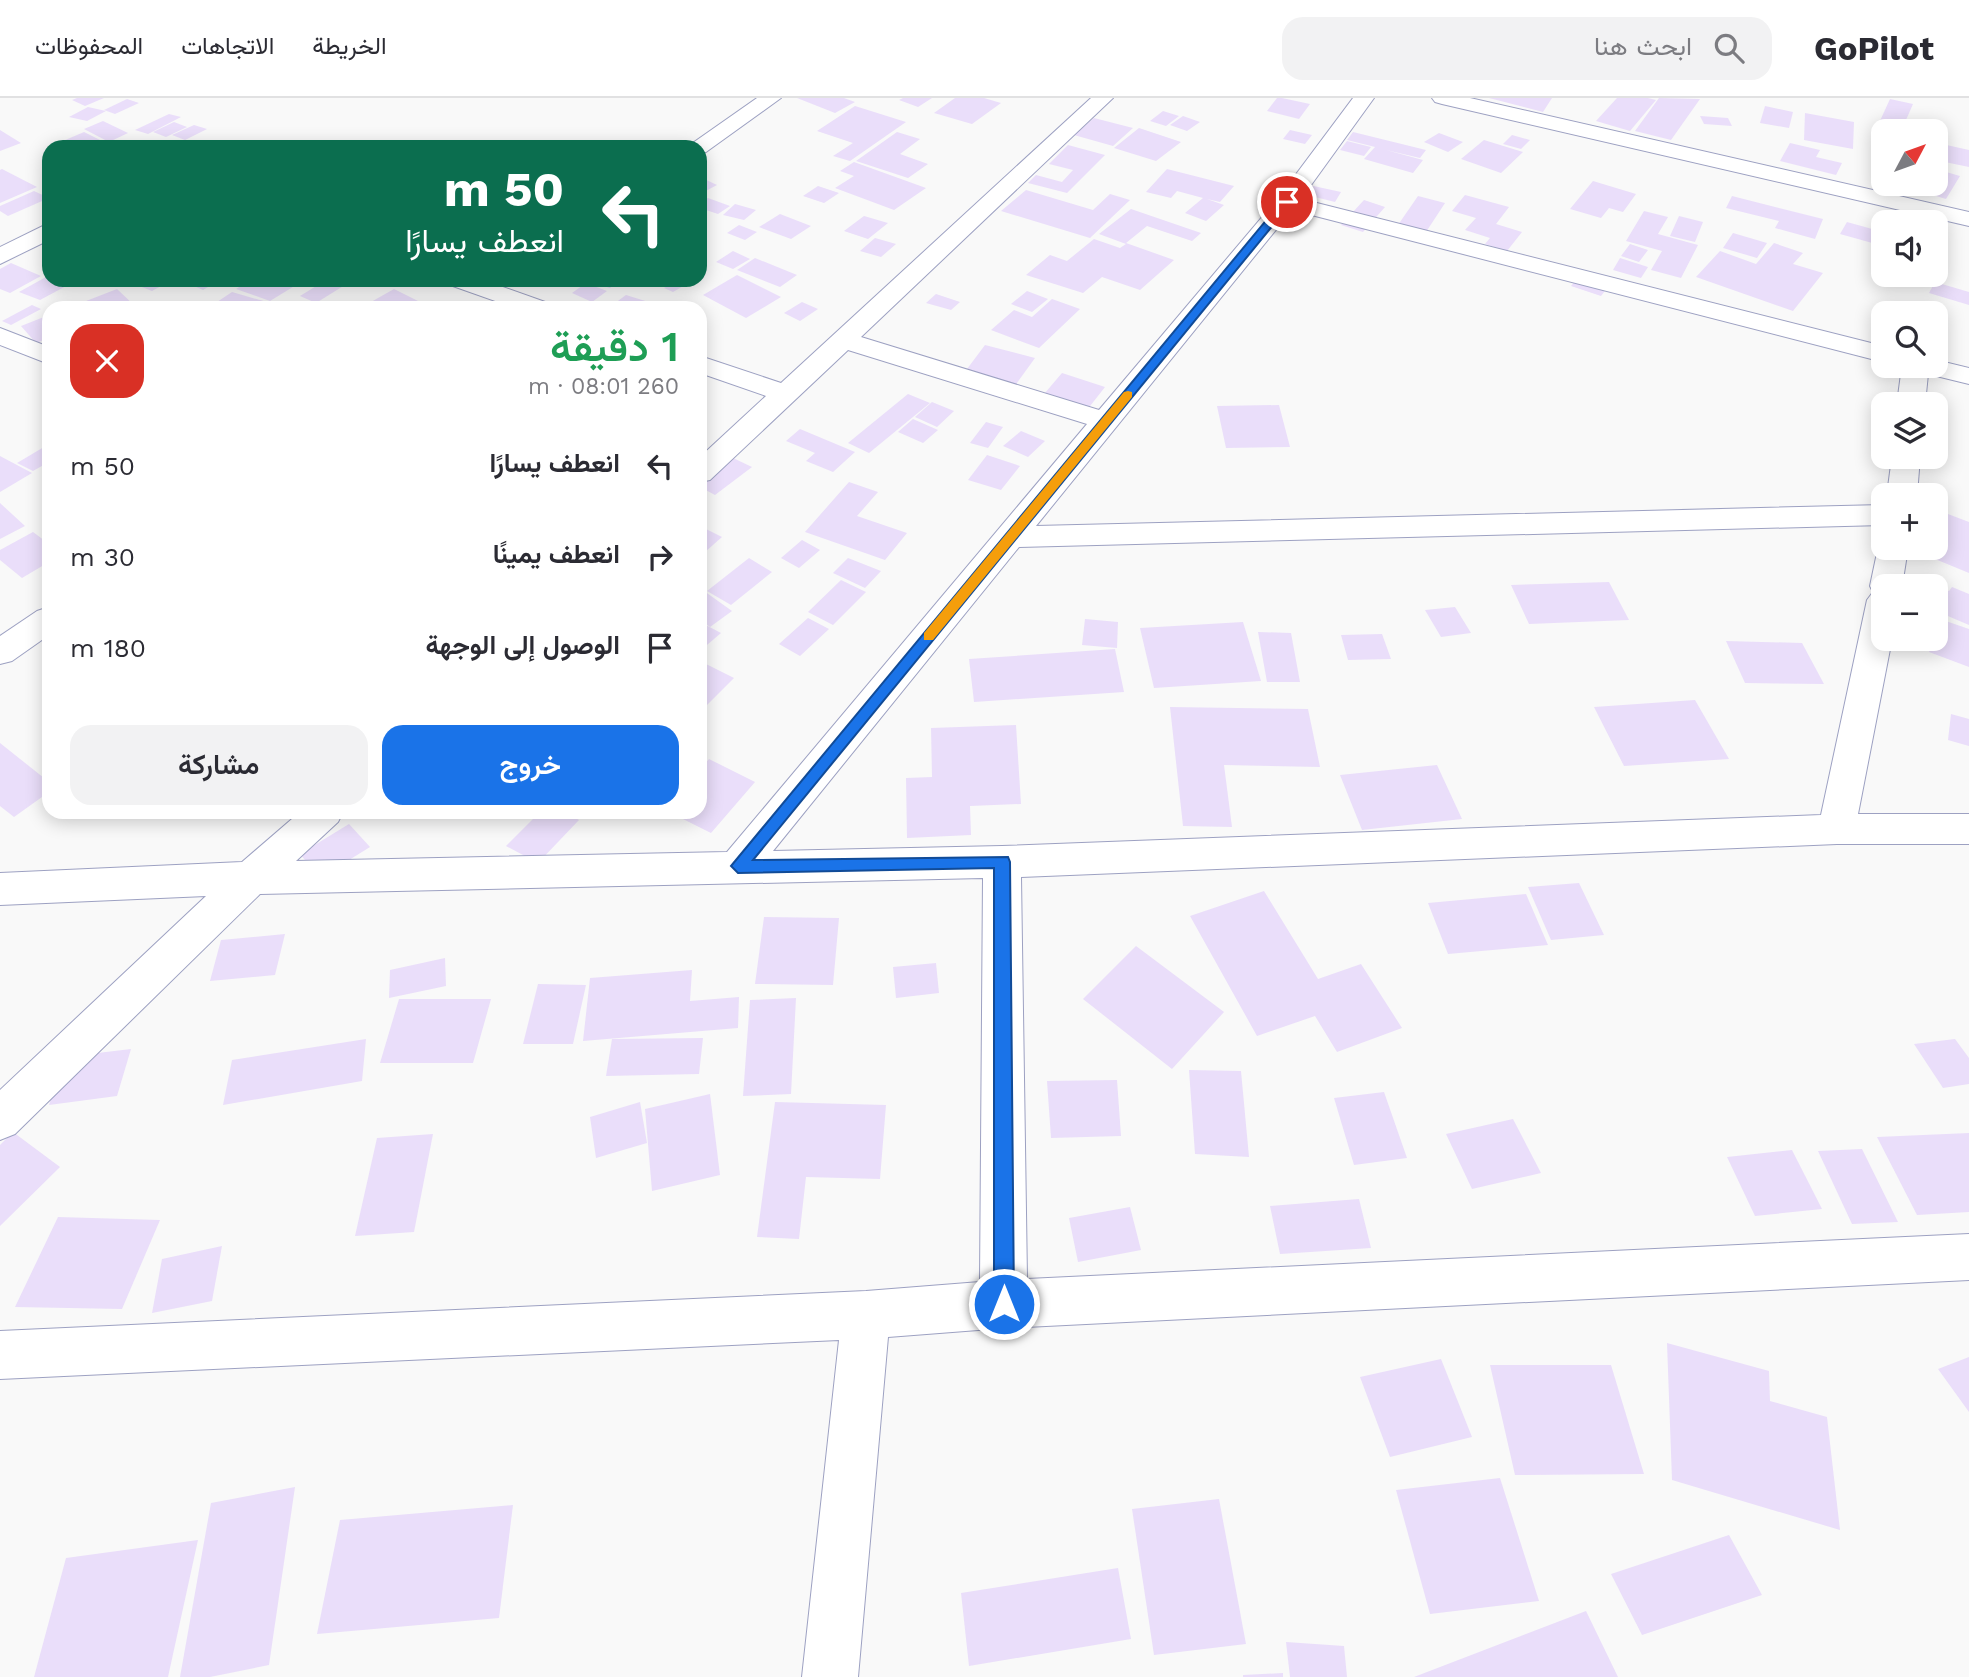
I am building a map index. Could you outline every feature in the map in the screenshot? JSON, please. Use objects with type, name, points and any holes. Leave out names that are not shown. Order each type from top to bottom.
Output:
[{"type":"street","points":[[707,141],[771,98]]},
{"type":"street","points":[[707,467],[1103,98]]},
{"type":"street","points":[[738,866],[1287,202],[1364,98]]},
{"type":"street","points":[[1442,98],[1565,116],[1969,219]]},
{"type":"street","points":[[1287,202],[1871,351]]},
{"type":"street","points":[[0,257],[42,234]]},
{"type":"street","points":[[499,287],[526,301]]},
{"type":"street","points":[[0,336],[42,353]]},
{"type":"street","points":[[842,340],[1106,421]]},
{"type":"street","points":[[707,366],[786,394]]},
{"type":"street","points":[[1948,371],[1969,376]]},
{"type":"street","points":[[1010,537],[1871,515]]},
{"type":"street","points":[[0,652],[42,624]]},
{"type":"street","points":[[1837,829],[1873,651]]},
{"type":"street","points":[[0,1119],[251,878],[317,819]]},
{"type":"street","points":[[0,889],[251,878],[1002,862],[1837,829],[1969,829]]},
{"type":"street","points":[[1002,862],[1004,1304]]},
{"type":"street","points":[[0,1355],[866,1315],[1004,1304],[1969,1257]]},
{"type":"street","points":[[830,1677],[866,1315]]},
{"type":"building","points":[[104,98],[85,106],[72,100]]},
{"type":"building","points":[[797,98],[844,98],[855,102],[835,113]]},
{"type":"building","points":[[932,98],[918,107],[899,100]]},
{"type":"building","points":[[955,98],[984,98],[1001,103],[972,124],[934,113]]},
{"type":"building","points":[[1277,98],[1310,104],[1299,119],[1267,111]]},
{"type":"building","points":[[1489,98],[1552,98],[1543,112]]},
{"type":"building","points":[[1617,98],[1656,100],[1630,131],[1596,121]]},
{"type":"building","points":[[1659,98],[1700,99],[1671,140],[1635,131]]},
{"type":"building","points":[[127,99],[139,103],[115,114],[104,110]]},
{"type":"building","points":[[1890,99],[1913,104],[1906,119],[1881,119]]},
{"type":"building","points":[[855,106],[906,122],[850,161],[833,156],[853,143],[817,131]]},
{"type":"building","points":[[1765,106],[1793,112],[1789,128],[1760,123]]},
{"type":"building","points":[[88,107],[106,111],[87,121],[69,117]]},
{"type":"building","points":[[1163,111],[1179,116],[1166,126],[1150,121]]},
{"type":"building","points":[[1805,113],[1854,122],[1853,149],[1804,140]]},
{"type":"building","points":[[169,114],[181,117],[148,134],[135,130]]},
{"type":"building","points":[[1183,116],[1200,122],[1187,131],[1170,125]]},
{"type":"building","points":[[1700,116],[1728,118],[1732,126],[1704,124]]},
{"type":"building","points":[[1094,118],[1133,128],[1113,146],[1074,135]]},
{"type":"building","points":[[103,121],[128,133],[113,140],[105,140],[84,129]]},
{"type":"building","points":[[174,122],[187,127],[166,137],[153,132]]},
{"type":"building","points":[[194,125],[207,129],[185,140],[172,135]]},
{"type":"building","points":[[1139,128],[1181,142],[1156,161],[1114,148]]},
{"type":"building","points":[[0,130],[21,143],[0,151]]},
{"type":"building","points":[[1290,130],[1312,135],[1305,144],[1283,139]]},
{"type":"building","points":[[84,132],[100,140],[65,140]]},
{"type":"building","points":[[897,132],[920,139],[900,154],[928,164],[908,178],[856,161]]},
{"type":"building","points":[[1353,132],[1426,150],[1420,158],[1386,150],[1423,160],[1413,173],[1364,159],[1375,147],[1347,140]]},
{"type":"building","points":[[1439,133],[1463,142],[1448,152],[1424,142]]},
{"type":"building","points":[[1512,135],[1530,140],[1521,149],[1503,144]]},
{"type":"building","points":[[1484,140],[1523,152],[1501,173],[1461,159]]},
{"type":"building","points":[[1347,141],[1371,147],[1364,156],[1340,150]]},
{"type":"building","points":[[1790,143],[1820,150],[1816,157],[1842,163],[1836,175],[1780,161]]},
{"type":"building","points":[[1068,145],[1105,155],[1067,193],[1028,183],[1036,175],[1062,182],[1073,170],[1049,164]]},
{"type":"building","points":[[1948,145],[1969,150],[1969,167],[1948,163]]},
{"type":"building","points":[[854,162],[926,188],[894,210],[835,188],[854,176],[840,171]]},
{"type":"building","points":[[2,169],[37,187],[0,203]]},
{"type":"building","points":[[1167,169],[1234,186],[1220,202],[1207,199],[1224,205],[1206,221],[1185,213],[1203,198],[1177,191],[1171,198],[1146,192]]},
{"type":"building","points":[[1948,172],[1960,176],[1948,196]]},
{"type":"building","points":[[707,180],[717,185],[707,190]]},
{"type":"building","points":[[1593,181],[1636,194],[1623,212],[1609,208],[1601,218],[1570,209]]},
{"type":"building","points":[[1309,185],[1341,192],[1335,202],[1303,194]]},
{"type":"building","points":[[818,186],[839,193],[824,203],[803,196]]},
{"type":"building","points":[[1026,190],[1093,210],[1110,194],[1130,200],[1090,238],[1001,211]]},
{"type":"building","points":[[34,191],[42,195],[42,201],[8,216],[0,211],[0,206]]},
{"type":"building","points":[[1465,195],[1509,207],[1496,224],[1522,232],[1507,251],[1485,244],[1490,238],[1465,230],[1476,218],[1452,211]]},
{"type":"building","points":[[1418,196],[1445,203],[1426,232],[1398,225]]},
{"type":"building","points":[[1732,196],[1823,219],[1815,239],[1775,228],[1779,221],[1726,208]]},
{"type":"building","points":[[707,199],[730,206],[718,214],[707,210]]},
{"type":"building","points":[[1364,200],[1385,207],[1363,232],[1341,225]]},
{"type":"building","points":[[735,204],[756,210],[744,220],[723,215]]},
{"type":"building","points":[[1131,209],[1201,233],[1192,241],[1147,226],[1126,243],[1174,260],[1140,290],[1102,277],[1083,293],[1026,275],[1050,255],[1067,261],[1094,239],[1120,248],[1126,244],[1099,234]]},
{"type":"building","points":[[1644,211],[1668,217],[1658,234],[1698,245],[1681,278],[1651,270],[1662,251],[1626,241]]},
{"type":"building","points":[[780,214],[811,226],[791,239],[759,227]]},
{"type":"building","points":[[864,216],[888,223],[868,239],[844,231]]},
{"type":"building","points":[[1679,216],[1703,222],[1695,242],[1670,236]]},
{"type":"building","points":[[1847,222],[1871,229],[1871,243],[1840,234]]},
{"type":"building","points":[[739,225],[757,232],[745,240],[727,233]]},
{"type":"building","points":[[1733,233],[1767,243],[1757,258],[1723,248]]},
{"type":"building","points":[[875,238],[896,244],[881,257],[860,251]]},
{"type":"building","points":[[1774,243],[1803,253],[1793,264],[1823,273],[1793,311],[1696,277],[1720,251],[1756,264]]},
{"type":"building","points":[[1630,244],[1648,250],[1639,262],[1621,256]]},
{"type":"building","points":[[733,251],[750,259],[733,269],[716,262]]},
{"type":"building","points":[[755,258],[797,275],[780,287],[737,270]]},
{"type":"building","points":[[1620,258],[1648,267],[1641,278],[1613,270]]},
{"type":"building","points":[[11,263],[41,276],[10,293],[0,289],[0,269]]},
{"type":"building","points":[[1582,273],[1611,283],[1601,296],[1571,286]]},
{"type":"building","points":[[737,275],[781,297],[746,318],[703,295]]},
{"type":"building","points":[[42,279],[42,287],[64,287],[40,300],[19,292]]},
{"type":"building","points":[[1948,286],[1969,292],[1969,305],[1929,293],[1932,287]]},
{"type":"building","points":[[142,287],[159,287],[152,291]]},
{"type":"building","points":[[239,287],[293,287],[270,301],[236,289]]},
{"type":"building","points":[[315,287],[342,287],[319,301],[300,296]]},
{"type":"building","points":[[580,287],[596,287],[607,291],[593,301],[572,293]]},
{"type":"building","points":[[666,287],[682,287],[673,292]]},
{"type":"building","points":[[117,289],[130,301],[86,301]]},
{"type":"building","points":[[394,289],[418,301],[373,301]]},
{"type":"building","points":[[1027,291],[1048,299],[1032,312],[1011,304]]},
{"type":"building","points":[[232,292],[263,301],[218,301]]},
{"type":"building","points":[[936,294],[960,302],[951,310],[926,303]]},
{"type":"building","points":[[626,295],[645,301],[618,301]]},
{"type":"building","points":[[1052,299],[1080,309],[1039,348],[991,330],[1014,310],[1032,317]]},
{"type":"building","points":[[802,302],[818,309],[800,321],[784,313]]},
{"type":"building","points":[[32,305],[41,309],[11,325],[2,321]]},
{"type":"building","points":[[42,318],[42,341],[36,343],[21,326]]},
{"type":"building","points":[[985,345],[1035,358],[1014,387],[964,373]]},
{"type":"building","points":[[1062,373],[1105,387],[1083,415],[1039,400]]},
{"type":"building","points":[[908,394],[930,403],[869,453],[848,443]]},
{"type":"building","points":[[932,402],[954,411],[937,427],[915,417]]},
{"type":"building","points":[[1279,405],[1290,447],[1226,448],[1217,406]]},
{"type":"building","points":[[913,419],[938,430],[923,443],[898,432]]},
{"type":"building","points":[[986,422],[1003,427],[988,448],[970,443]]},
{"type":"building","points":[[800,429],[855,452],[833,472],[806,461],[815,453],[786,441]]},
{"type":"building","points":[[1021,431],[1045,441],[1028,457],[1003,446]]},
{"type":"building","points":[[42,448],[42,466],[33,471],[17,463]]},
{"type":"building","points":[[987,455],[1020,466],[1001,490],[968,480]]},
{"type":"building","points":[[0,456],[32,473],[0,492]]},
{"type":"building","points":[[731,457],[752,467],[715,495],[707,491],[707,475]]},
{"type":"building","points":[[849,482],[878,492],[857,516],[907,533],[885,560],[805,532]]},
{"type":"building","points":[[0,503],[25,526],[0,539]]},
{"type":"building","points":[[1948,514],[1969,522],[1969,573],[1937,560],[1948,560]]},
{"type":"building","points":[[707,530],[722,537],[707,550]]},
{"type":"building","points":[[33,532],[42,539],[42,566],[22,578],[0,560],[0,550]]},
{"type":"building","points":[[802,540],[820,550],[799,568],[781,558]]},
{"type":"building","points":[[749,558],[772,572],[731,605],[707,591]]},
{"type":"building","points":[[848,558],[881,571],[865,588],[833,573]]},
{"type":"building","points":[[841,580],[866,592],[833,625],[808,612]]},
{"type":"building","points":[[1609,582],[1629,620],[1529,624],[1511,585]]},
{"type":"building","points":[[1952,587],[1969,594],[1969,625],[1948,616],[1948,591]]},
{"type":"building","points":[[707,593],[732,611],[710,627],[707,625]]},
{"type":"building","points":[[1455,607],[1471,633],[1441,637],[1425,610]]},
{"type":"building","points":[[808,618],[829,629],[800,656],[779,644]]},
{"type":"building","points":[[1085,619],[1118,622],[1117,648],[1082,645]]},
{"type":"building","points":[[1243,622],[1261,681],[1154,688],[1140,628]]},
{"type":"building","points":[[1948,622],[1969,629],[1969,667],[1929,652],[1948,651]]},
{"type":"building","points":[[707,626],[721,633],[707,645]]},
{"type":"building","points":[[1258,632],[1291,633],[1300,682],[1267,682]]},
{"type":"building","points":[[1382,634],[1391,659],[1348,660],[1341,635]]},
{"type":"building","points":[[1726,641],[1802,643],[1824,684],[1745,683]]},
{"type":"building","points":[[1115,649],[1124,692],[974,702],[969,659]]},
{"type":"building","points":[[707,664],[734,678],[707,705]]},
{"type":"building","points":[[1695,700],[1729,759],[1624,766],[1594,707]]},
{"type":"building","points":[[1170,707],[1308,709],[1320,767],[1224,765],[1232,827],[1183,826]]},
{"type":"building","points":[[1951,714],[1969,719],[1969,746],[1948,740]]},
{"type":"building","points":[[1016,725],[1021,804],[970,806],[971,835],[907,838],[906,778],[932,777],[931,728]]},
{"type":"building","points":[[0,743],[42,776],[42,797],[14,817],[0,806]]},
{"type":"building","points":[[709,759],[755,782],[711,833],[683,819],[707,819]]},
{"type":"building","points":[[1437,765],[1462,819],[1362,830],[1340,775]]},
{"type":"building","points":[[533,819],[579,820],[538,863],[506,846]]},
{"type":"building","points":[[349,824],[370,847],[320,878],[300,854]]},
{"type":"building","points":[[1579,883],[1604,935],[1551,940],[1528,887]]},
{"type":"building","points":[[1264,891],[1318,979],[1361,964],[1402,1028],[1337,1052],[1315,1016],[1257,1036],[1190,916]]},
{"type":"building","points":[[1526,894],[1548,945],[1448,954],[1428,903]]},
{"type":"building","points":[[764,917],[839,918],[833,985],[755,984]]},
{"type":"building","points":[[285,934],[275,975],[210,981],[221,940]]},
{"type":"building","points":[[1136,946],[1224,1012],[1172,1069],[1083,999]]},
{"type":"building","points":[[445,958],[446,986],[389,998],[390,970]]},
{"type":"building","points":[[936,963],[939,993],[896,998],[893,967]]},
{"type":"building","points":[[692,970],[690,1001],[739,997],[738,1028],[583,1041],[590,978]]},
{"type":"building","points":[[538,984],[586,985],[573,1044],[523,1044]]},
{"type":"building","points":[[796,998],[791,1094],[743,1096],[750,1000]]},
{"type":"building","points":[[399,999],[491,999],[473,1063],[380,1063]]},
{"type":"building","points":[[703,1038],[699,1074],[606,1076],[612,1039]]},
{"type":"building","points":[[366,1039],[362,1081],[223,1105],[232,1060]]},
{"type":"building","points":[[1955,1039],[1969,1058],[1969,1084],[1943,1088],[1914,1044]]},
{"type":"building","points":[[131,1049],[117,1096],[49,1105],[64,1057]]},
{"type":"building","points":[[1189,1070],[1241,1071],[1249,1157],[1195,1154]]},
{"type":"building","points":[[1117,1080],[1121,1136],[1051,1138],[1047,1081]]},
{"type":"building","points":[[1384,1092],[1407,1158],[1354,1165],[1334,1098]]},
{"type":"building","points":[[710,1094],[720,1175],[652,1191],[645,1109]]},
{"type":"building","points":[[640,1102],[647,1143],[596,1158],[590,1117]]},
{"type":"building","points":[[775,1102],[886,1105],[880,1179],[806,1177],[799,1239],[757,1237]]},
{"type":"building","points":[[1513,1119],[1541,1173],[1472,1189],[1446,1134]]},
{"type":"building","points":[[13,1132],[60,1167],[0,1226],[0,1145]]},
{"type":"building","points":[[1969,1133],[1969,1212],[1917,1215],[1877,1137]]},
{"type":"building","points":[[433,1134],[414,1232],[355,1236],[377,1138]]},
{"type":"building","points":[[1862,1149],[1898,1222],[1852,1224],[1818,1151]]},
{"type":"building","points":[[1792,1150],[1822,1209],[1755,1216],[1727,1157]]},
{"type":"building","points":[[1359,1199],[1371,1248],[1280,1254],[1270,1206]]},
{"type":"building","points":[[1130,1207],[1141,1250],[1078,1262],[1069,1218]]},
{"type":"building","points":[[58,1217],[160,1220],[122,1309],[15,1307]]},
{"type":"building","points":[[222,1246],[212,1301],[152,1313],[162,1259]]},
{"type":"building","points":[[1667,1343],[1769,1371],[1770,1401],[1827,1417],[1840,1530],[1672,1480]]},
{"type":"building","points":[[1969,1357],[1969,1412],[1938,1369]]},
{"type":"building","points":[[1441,1359],[1472,1437],[1390,1457],[1360,1377]]},
{"type":"building","points":[[1490,1365],[1611,1365],[1644,1474],[1515,1475]]},
{"type":"building","points":[[1500,1478],[1539,1601],[1430,1614],[1396,1490]]},
{"type":"building","points":[[295,1487],[269,1665],[210,1677],[180,1677],[211,1503]]},
{"type":"building","points":[[1219,1499],[1246,1644],[1154,1655],[1132,1509]]},
{"type":"building","points":[[513,1505],[499,1618],[317,1634],[340,1520]]},
{"type":"building","points":[[1729,1535],[1762,1595],[1642,1635],[1611,1574]]},
{"type":"building","points":[[198,1540],[168,1677],[34,1677],[66,1558]]},
{"type":"building","points":[[1118,1568],[1131,1639],[969,1666],[961,1593]]},
{"type":"building","points":[[1586,1611],[1618,1677],[1414,1677]]},
{"type":"building","points":[[1286,1642],[1344,1646],[1347,1677],[1290,1677]]},
{"type":"building","points":[[1283,1673],[1283,1677],[1243,1677],[1243,1675]]},
{"type":"slow traffic","points":[[928,636],[1128,394]]},
{"type":"route","points":[[1004,1304],[1002,862],[738,866],[1287,202]]}]
